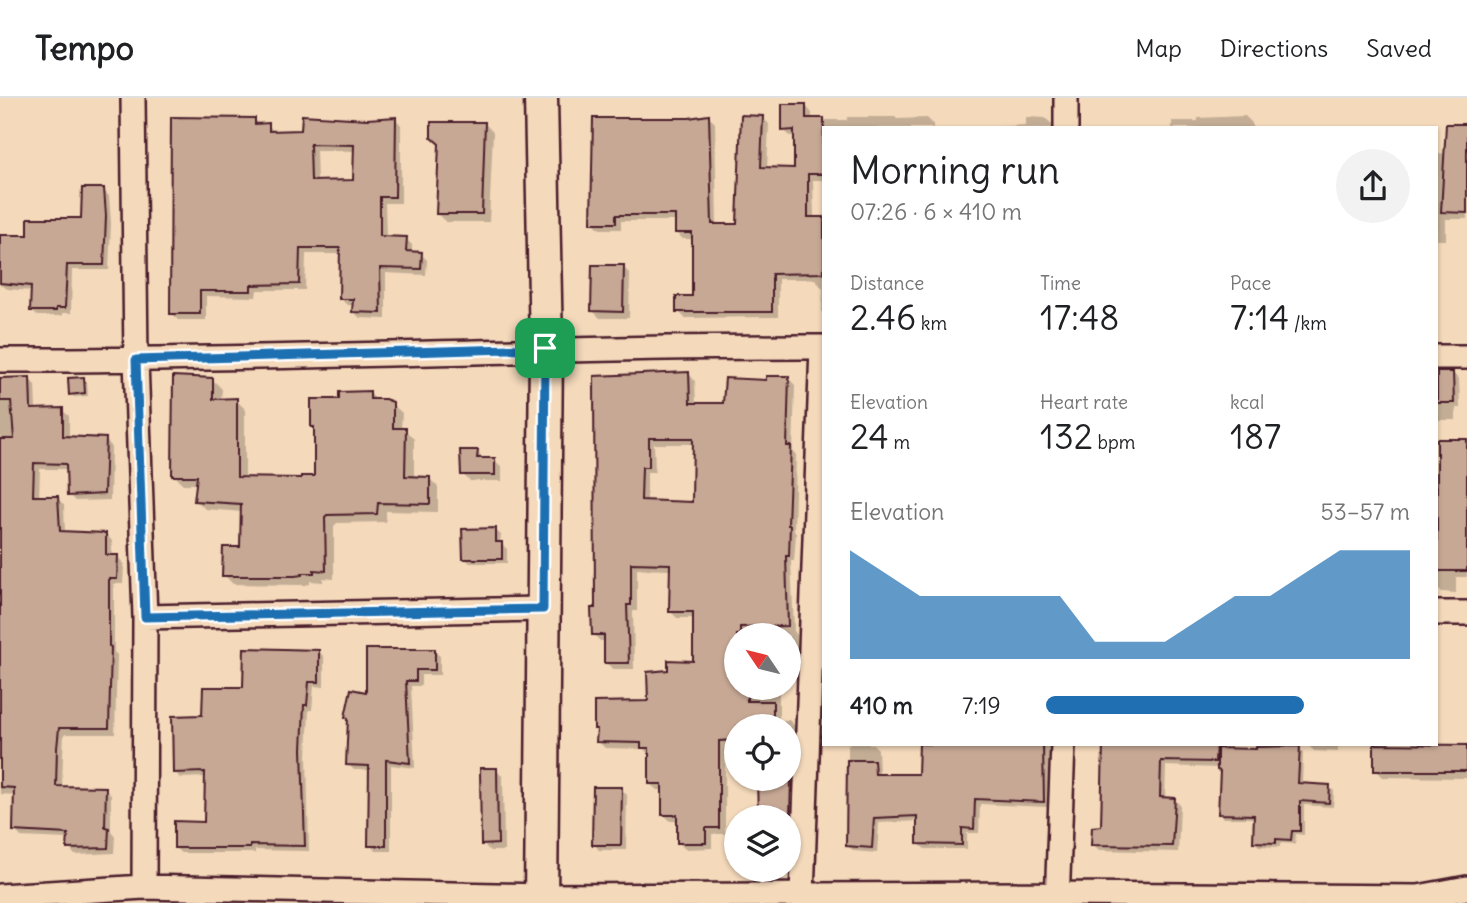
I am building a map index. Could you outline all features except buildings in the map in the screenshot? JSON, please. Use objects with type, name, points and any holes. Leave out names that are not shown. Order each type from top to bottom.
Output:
[{"type":"street","points":[[133,98],[136,360],[145,617],[144,887]]},
{"type":"street","points":[[541,98],[545,348],[541,899]]},
{"type":"street","points":[[1066,98],[1066,126]]},
{"type":"street","points":[[0,360],[136,360],[545,348],[822,347]]},
{"type":"street","points":[[1438,357],[1467,358]]},
{"type":"street","points":[[802,895],[822,373]]},
{"type":"street","points":[[145,617],[543,609]]},
{"type":"street","points":[[1438,613],[1467,613]]},
{"type":"street","points":[[1057,898],[1063,746]]},
{"type":"street","points":[[0,897],[144,887],[541,899],[802,895],[1057,898],[1418,897],[1467,888]]},
{"type":"route","points":[[545,348],[543,609],[145,617],[136,360],[545,348]]}]
